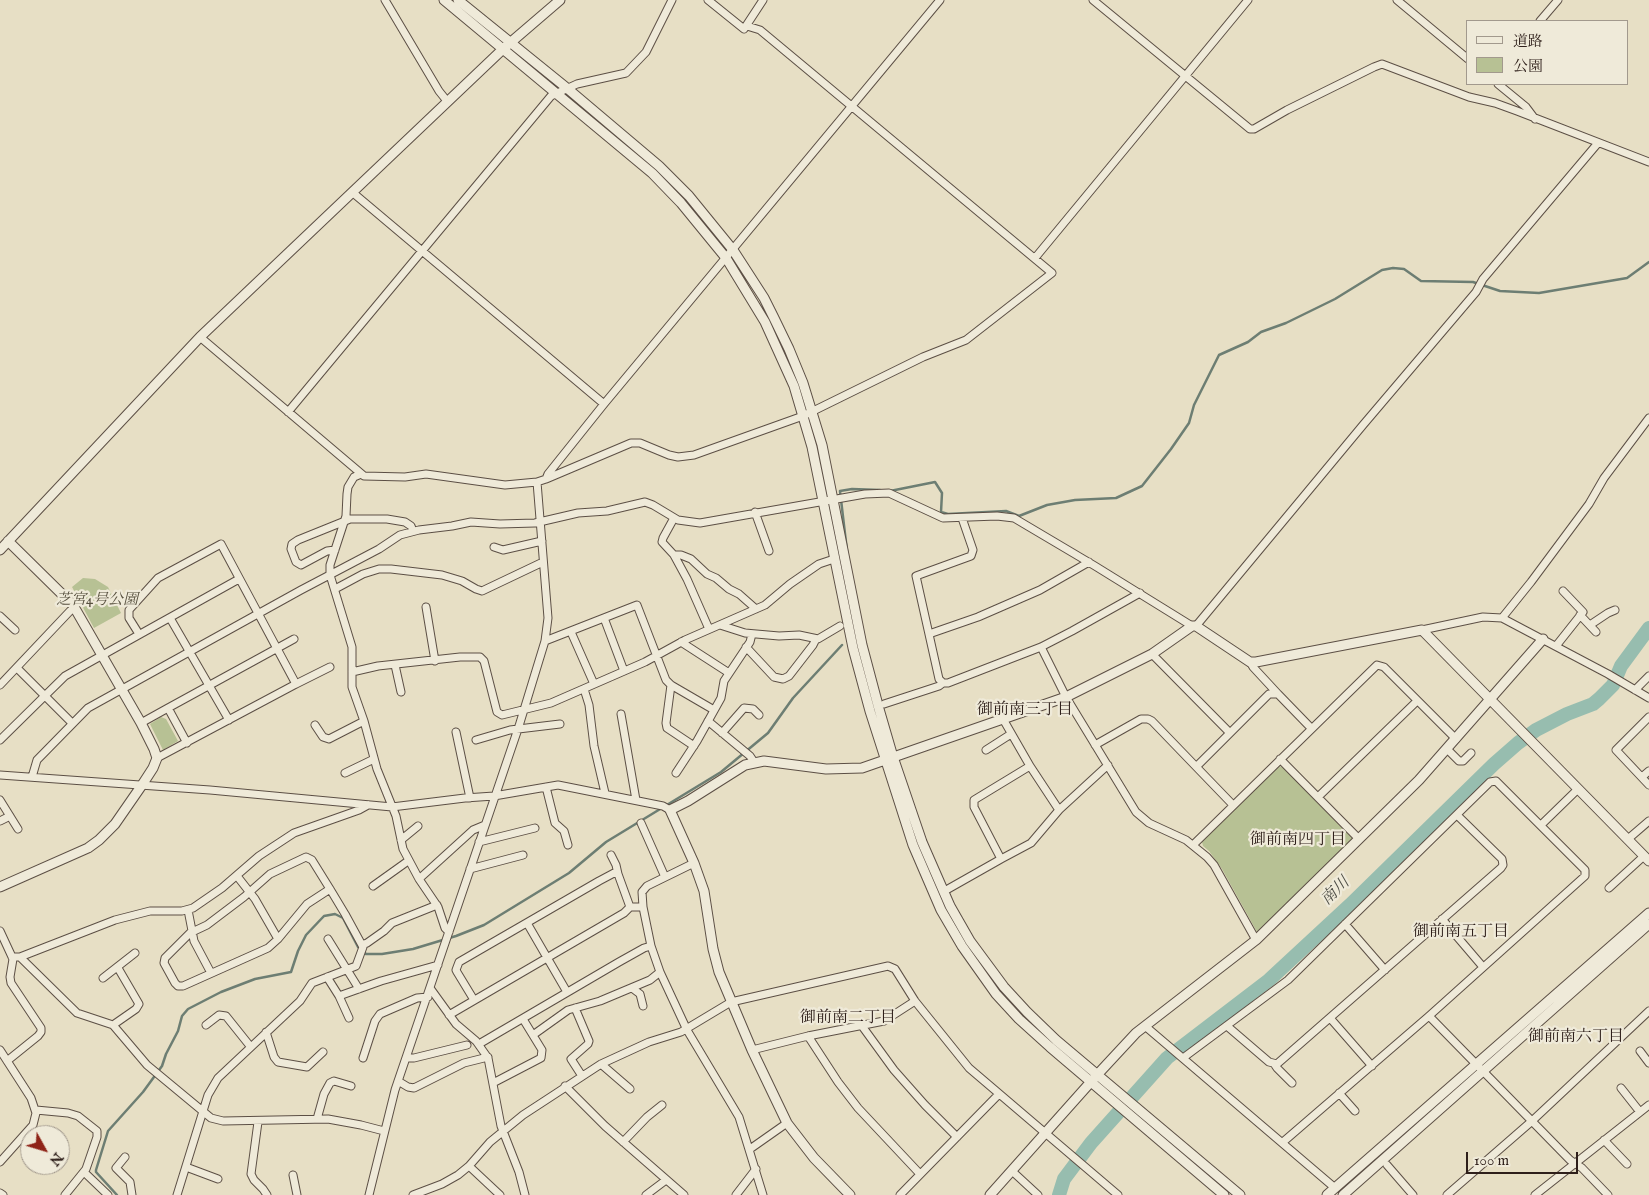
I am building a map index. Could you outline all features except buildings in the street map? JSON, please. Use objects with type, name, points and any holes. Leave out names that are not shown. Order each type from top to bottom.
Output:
[{"type":"street","points":[[385,0],[447,102]]},
{"type":"street","points":[[444,0],[652,173],[682,203],[726,258],[755,303],[794,386],[812,447],[853,648],[884,760],[913,845],[941,910],[962,946],[996,994],[1020,1019],[1224,1195]]},
{"type":"street","points":[[458,0],[659,166],[689,196],[733,250],[764,298],[803,383],[822,445],[862,645],[893,757],[922,842],[950,906],[970,941],[1004,987],[1027,1012],[1121,1095],[1240,1195]]},
{"type":"street","points":[[0,550],[200,337],[510,42],[560,0]]},
{"type":"street","points":[[288,412],[551,96],[578,84],[626,73],[634,67],[646,52],[672,0]]},
{"type":"street","points":[[200,337],[361,474],[369,477],[405,477],[426,474],[505,485],[538,482],[631,443],[640,443],[678,457],[694,455],[803,416],[923,357],[966,340],[1052,273],[760,30],[747,26],[744,28],[708,0]]},
{"type":"street","points":[[747,26],[763,0]]},
{"type":"street","points":[[546,479],[604,404],[940,0]]},
{"type":"street","points":[[1093,0],[1246,127],[1252,129],[1382,64],[1649,162]]},
{"type":"street","points":[[1035,258],[1248,0]]},
{"type":"street","points":[[1396,0],[1466,57]]},
{"type":"street","points":[[1541,20],[1558,0]]},
{"type":"street","points":[[1499,85],[1526,107],[1535,119]]},
{"type":"street","points":[[670,810],[688,801],[735,770],[754,762],[764,761],[843,770],[862,768],[1066,697],[1152,654],[1194,626],[1476,292],[1483,279],[1598,143]]},
{"type":"street","points":[[352,192],[604,404]]},
{"type":"street","points":[[1502,618],[1589,504],[1604,478],[1649,418]]},
{"type":"street","points":[[361,474],[354,477],[348,487],[345,521],[330,565],[330,575],[352,647],[352,687],[364,721],[374,759],[396,816],[403,850],[418,880],[437,905],[445,928],[449,932]]},
{"type":"street","points":[[369,1195],[398,1080],[428,997],[518,729],[545,641],[548,618],[538,482]]},
{"type":"street","points":[[32,777],[37,760],[88,708],[379,549],[400,535],[413,531],[471,522],[500,524],[540,522],[578,513],[607,511],[645,502],[653,504],[682,521],[700,522],[884,492],[896,495],[943,518],[1009,516],[1089,562],[1250,662],[1253,668],[1311,728]]},
{"type":"street","points":[[756,512],[769,551]]},
{"type":"street","points":[[674,518],[662,540],[665,547],[674,555],[709,629]]},
{"type":"street","points":[[943,683],[939,679],[916,576],[972,556],[973,550],[962,518]]},
{"type":"street","points":[[335,550],[327,551],[301,565],[296,562],[291,549],[292,544],[298,540],[350,519],[387,519],[407,523],[413,531]]},
{"type":"street","points":[[8,541],[75,608],[141,723],[157,758]]},
{"type":"street","points":[[494,547],[503,550],[542,541]]},
{"type":"street","points":[[139,634],[129,618],[129,610],[160,576],[221,544],[296,684]]},
{"type":"street","points":[[674,555],[681,555],[691,559],[706,574],[716,578],[739,594],[756,609]]},
{"type":"street","points":[[352,672],[366,668],[480,657],[484,661],[498,713],[502,715],[552,703],[657,656],[681,642],[765,605],[790,584],[819,564],[834,559]]},
{"type":"street","points":[[335,589],[363,574],[380,569],[391,569],[442,576],[462,581],[476,590],[482,591],[544,562]]},
{"type":"street","points":[[930,634],[978,618],[1040,590],[1089,562]]},
{"type":"street","points":[[0,740],[65,676],[239,579]]},
{"type":"street","points":[[1556,646],[1583,612],[1563,591]]},
{"type":"street","points":[[884,704],[943,683],[948,683],[1041,647],[1072,632],[1140,593]]},
{"type":"street","points":[[545,641],[637,604],[666,680],[714,710]]},
{"type":"street","points":[[426,607],[435,661]]},
{"type":"street","points":[[0,685],[75,608]]},
{"type":"street","points":[[1590,625],[1615,610]]},
{"type":"street","points":[[1580,615],[1596,632]]},
{"type":"street","points":[[0,616],[15,630]]},
{"type":"street","points":[[1250,662],[1422,630],[1482,616],[1502,618],[1649,698]]},
{"type":"street","points":[[170,618],[229,720]]},
{"type":"street","points":[[604,618],[624,671]]},
{"type":"street","points":[[720,625],[752,634],[799,635],[816,639],[820,639],[840,626]]},
{"type":"street","points":[[1422,630],[1647,859],[1609,888]]},
{"type":"street","points":[[571,632],[594,684]]},
{"type":"street","points":[[676,773],[694,746],[721,698],[723,683],[752,634]]},
{"type":"street","points":[[141,723],[278,650],[294,639]]},
{"type":"street","points":[[746,647],[774,677],[785,679],[816,639]]},
{"type":"street","points":[[990,1195],[1097,1074],[1145,1026],[1256,940],[1419,780],[1543,639]]},
{"type":"street","points":[[681,642],[729,673]]},
{"type":"street","points":[[1041,647],[1066,697],[1140,816],[1154,826],[1181,838],[1200,850],[1214,865],[1256,940]]},
{"type":"street","points":[[1152,654],[1230,733]]},
{"type":"street","points":[[395,665],[401,692]]},
{"type":"street","points":[[1193,845],[1377,665],[1384,667],[1456,739]]},
{"type":"street","points":[[0,887],[94,844],[113,827],[153,768],[157,758],[330,667]]},
{"type":"street","points":[[17,668],[72,723]]},
{"type":"street","points":[[1632,688],[1649,676]]},
{"type":"street","points":[[671,684],[667,728],[694,746]]},
{"type":"street","points":[[584,689],[589,705],[594,746],[605,793]]},
{"type":"street","points":[[1197,766],[1269,694],[1278,694]]},
{"type":"street","points":[[1318,797],[1417,701]]},
{"type":"street","points":[[168,708],[187,742]]},
{"type":"street","points":[[722,733],[742,709],[751,708],[759,715]]},
{"type":"street","points":[[621,714],[636,800]]},
{"type":"street","points":[[1649,718],[1616,750],[1649,784]]},
{"type":"street","points":[[1002,719],[1030,766],[1060,810]]},
{"type":"street","points":[[1095,745],[1141,720],[1148,719],[1197,766],[1233,805]]},
{"type":"street","points":[[315,725],[323,737],[329,739],[364,721]]},
{"type":"street","points":[[708,721],[750,756],[754,762]]},
{"type":"street","points":[[476,740],[518,729],[560,724]]},
{"type":"street","points":[[456,732],[470,798]]},
{"type":"street","points":[[986,750],[1012,734]]},
{"type":"street","points":[[1446,749],[1459,761],[1463,761],[1471,753]]},
{"type":"street","points":[[345,773],[374,759]]},
{"type":"street","points":[[1280,759],[1359,839]]},
{"type":"street","points":[[948,889],[1031,843],[1060,810],[1108,765]]},
{"type":"street","points":[[1001,859],[974,807],[974,800],[1030,766]]},
{"type":"street","points":[[1642,777],[1649,771]]},
{"type":"street","points":[[0,775],[142,785],[392,808],[564,786],[663,806],[670,810],[694,863],[704,891],[713,949],[719,972],[752,1050],[787,1123],[814,1158],[850,1195]]},
{"type":"street","points":[[1183,1058],[1288,980],[1493,781],[1541,825],[1585,870],[1585,876],[1372,1066],[1283,1142]]},
{"type":"street","points":[[546,787],[556,824],[564,831],[568,845]]},
{"type":"street","points":[[1541,825],[1578,789]]},
{"type":"street","points":[[0,800],[18,829]]},
{"type":"street","points":[[12,957],[20,957],[124,918],[150,911],[171,912],[188,910],[197,906],[237,876],[259,856],[294,833],[368,805]]},
{"type":"street","points":[[1275,1064],[1503,866],[1502,859],[1457,815]]},
{"type":"street","points":[[0,821],[10,816]]},
{"type":"street","points":[[1628,839],[1649,821]]},
{"type":"street","points":[[641,823],[665,877]]},
{"type":"street","points":[[418,880],[473,830],[485,825]]},
{"type":"street","points":[[401,840],[418,826]]},
{"type":"street","points":[[479,842],[535,828]]},
{"type":"street","points":[[470,869],[523,855]]},
{"type":"street","points":[[611,855],[630,907]]},
{"type":"street","points":[[177,1195],[210,1091],[218,1078],[300,1000],[312,983],[357,965],[362,945],[330,889],[312,860],[306,857],[273,872],[207,925],[192,932],[165,958],[165,965],[178,986],[182,986],[261,952],[278,940],[303,908],[330,889]]},
{"type":"street","points":[[373,886],[408,861]]},
{"type":"street","points":[[694,863],[644,889],[642,894],[643,907],[651,946],[660,972],[687,1030],[739,1117],[763,1195]]},
{"type":"street","points":[[474,1000],[456,970],[459,962],[614,873],[618,874]]},
{"type":"street","points":[[237,876],[250,892],[278,940]]},
{"type":"street","points":[[362,945],[368,943],[392,923],[437,905]]},
{"type":"street","points":[[449,1015],[630,907],[643,907]]},
{"type":"street","points":[[188,910],[194,941],[211,973]]},
{"type":"street","points":[[1343,1195],[1649,913]]},
{"type":"street","points":[[1442,920],[1483,967]]},
{"type":"street","points":[[527,923],[567,992]]},
{"type":"street","points":[[1345,924],[1385,970]]},
{"type":"street","points":[[1327,1195],[1649,924]]},
{"type":"street","points":[[0,931],[12,957],[13,964],[10,977],[12,984],[41,1030],[38,1036],[7,1060]]},
{"type":"street","points":[[328,939],[359,989]]},
{"type":"street","points":[[479,1044],[644,948],[651,946]]},
{"type":"street","points":[[103,978],[135,953]]},
{"type":"street","points":[[20,957],[77,1013],[112,1025],[147,1065],[203,1112],[216,1120],[258,1122],[317,1119],[361,1125],[384,1131]]},
{"type":"street","points":[[339,996],[438,965]]},
{"type":"street","points":[[413,1195],[452,1179],[469,1166],[490,1142],[531,1109],[602,1064],[649,1042],[687,1030],[731,1002],[888,966],[894,969],[916,1001],[970,1068],[1044,1134],[1118,1195]]},
{"type":"street","points":[[112,1025],[136,1009],[139,1004],[118,968]]},
{"type":"street","points":[[533,1035],[557,1017],[575,1008],[600,1001],[632,988],[650,980],[660,972]]},
{"type":"street","points":[[327,977],[339,996],[349,1018]]},
{"type":"street","points":[[430,988],[456,1024],[479,1044],[488,1057],[503,1131],[519,1172],[525,1195]]},
{"type":"street","points":[[632,988],[640,994],[643,1006]]},
{"type":"street","points":[[363,1058],[375,1021],[380,1014],[417,998],[428,997]]},
{"type":"street","points":[[752,1050],[887,1019],[916,1001]]},
{"type":"street","points":[[575,1008],[589,1041],[571,1058],[582,1076]]},
{"type":"street","points":[[1447,1195],[1532,1121],[1649,1011]]},
{"type":"street","points":[[206,1025],[219,1014],[226,1016],[250,1046]]},
{"type":"street","points":[[1428,1016],[1608,1195]]},
{"type":"street","points":[[1330,1018],[1372,1066]]},
{"type":"street","points":[[493,1084],[541,1058],[542,1050],[523,1019]]},
{"type":"street","points":[[862,1026],[894,1070],[957,1137]]},
{"type":"street","points":[[1145,1026],[1336,1188]]},
{"type":"street","points":[[1227,1026],[1269,1062],[1275,1064],[1292,1083]]},
{"type":"street","points":[[266,1032],[274,1057],[278,1062],[307,1067],[323,1052]]},
{"type":"street","points":[[808,1036],[838,1082],[858,1108],[920,1174]]},
{"type":"street","points":[[406,1058],[414,1058],[467,1045]]},
{"type":"street","points":[[1640,1051],[1649,1063]]},
{"type":"street","points":[[0,1162],[33,1125],[36,1110],[1,1052]]},
{"type":"street","points":[[398,1080],[408,1087],[414,1088],[464,1063],[488,1057]]},
{"type":"street","points":[[602,1064],[630,1089]]},
{"type":"street","points":[[317,1119],[324,1094],[330,1082],[351,1086]]},
{"type":"street","points":[[565,1086],[605,1126],[684,1195]]},
{"type":"street","points":[[1621,1088],[1640,1112]]},
{"type":"street","points":[[1340,1093],[1355,1111]]},
{"type":"street","points":[[900,1195],[999,1094]]},
{"type":"street","points":[[624,1142],[647,1117],[662,1105]]},
{"type":"street","points":[[1535,1195],[1649,1105]]},
{"type":"street","points":[[36,1110],[68,1113],[78,1116],[96,1130],[97,1137],[84,1172],[65,1195]]},
{"type":"street","points":[[258,1122],[251,1174],[267,1195]]},
{"type":"street","points":[[750,1149],[787,1123]]},
{"type":"street","points":[[1604,1140],[1627,1164]]},
{"type":"street","points":[[125,1157],[116,1168],[130,1182],[132,1195]]},
{"type":"street","points":[[469,1166],[500,1195]]},
{"type":"street","points":[[1387,1166],[1413,1195]]},
{"type":"street","points":[[186,1168],[218,1180]]},
{"type":"street","points":[[736,1195],[756,1169]]},
{"type":"street","points":[[1012,1171],[1038,1195]]},
{"type":"street","points":[[84,1172],[108,1195]]},
{"type":"street","points":[[292,1176],[297,1195]]},
{"type":"street","points":[[646,1195],[666,1180]]},
{"type":"street","points":[[1541,1189],[1547,1195]]},
{"type":"green space","name":"芝宮4号公園","points":[[83,578],[95,579],[108,587],[121,613],[94,628],[72,587]]},
{"type":"green space","points":[[161,717],[166,719],[178,741],[163,750],[150,724]]},
{"type":"green space","points":[[1279,766],[1284,768],[1354,840],[1257,932],[1222,869],[1203,846],[1202,842]]},
{"type":"waterway","points":[[890,491],[935,482],[942,493],[941,512],[948,514],[1006,511],[1019,516],[1047,505],[1075,500],[1116,498],[1142,486],[1171,449],[1189,423],[1194,405],[1219,355],[1248,342],[1261,332],[1286,323],[1335,299],[1382,270],[1404,269],[1421,281],[1473,282],[1500,291],[1539,293],[1627,278],[1649,262]]},
{"type":"waterway","points":[[847,551],[840,491],[852,489],[880,490]]},
{"type":"waterway","name":"南川","points":[[1059,1195],[1064,1179],[1091,1143],[1167,1058],[1269,980],[1350,905],[1494,764],[1518,743],[1536,730],[1567,714],[1593,704],[1599,699],[1613,685],[1621,666],[1649,628]]},
{"type":"waterway","points":[[117,1195],[96,1172],[108,1131],[143,1092],[162,1066],[178,1031],[182,1016],[188,1009],[221,992],[255,979],[291,972],[306,935],[324,916],[335,914],[343,918],[358,947],[366,954],[382,954],[413,949],[484,925],[569,873],[606,842],[721,772],[768,733],[793,698],[842,645]]},
{"type":"district","name":"御前南三丁目","points":[[1025,711]]},
{"type":"district","name":"御前南四丁目","points":[[1298,841]]},
{"type":"district","name":"御前南五丁目","points":[[1461,933]]},
{"type":"district","name":"御前南二丁目","points":[[848,1019]]},
{"type":"district","name":"御前南六丁目","points":[[1576,1038]]}]
